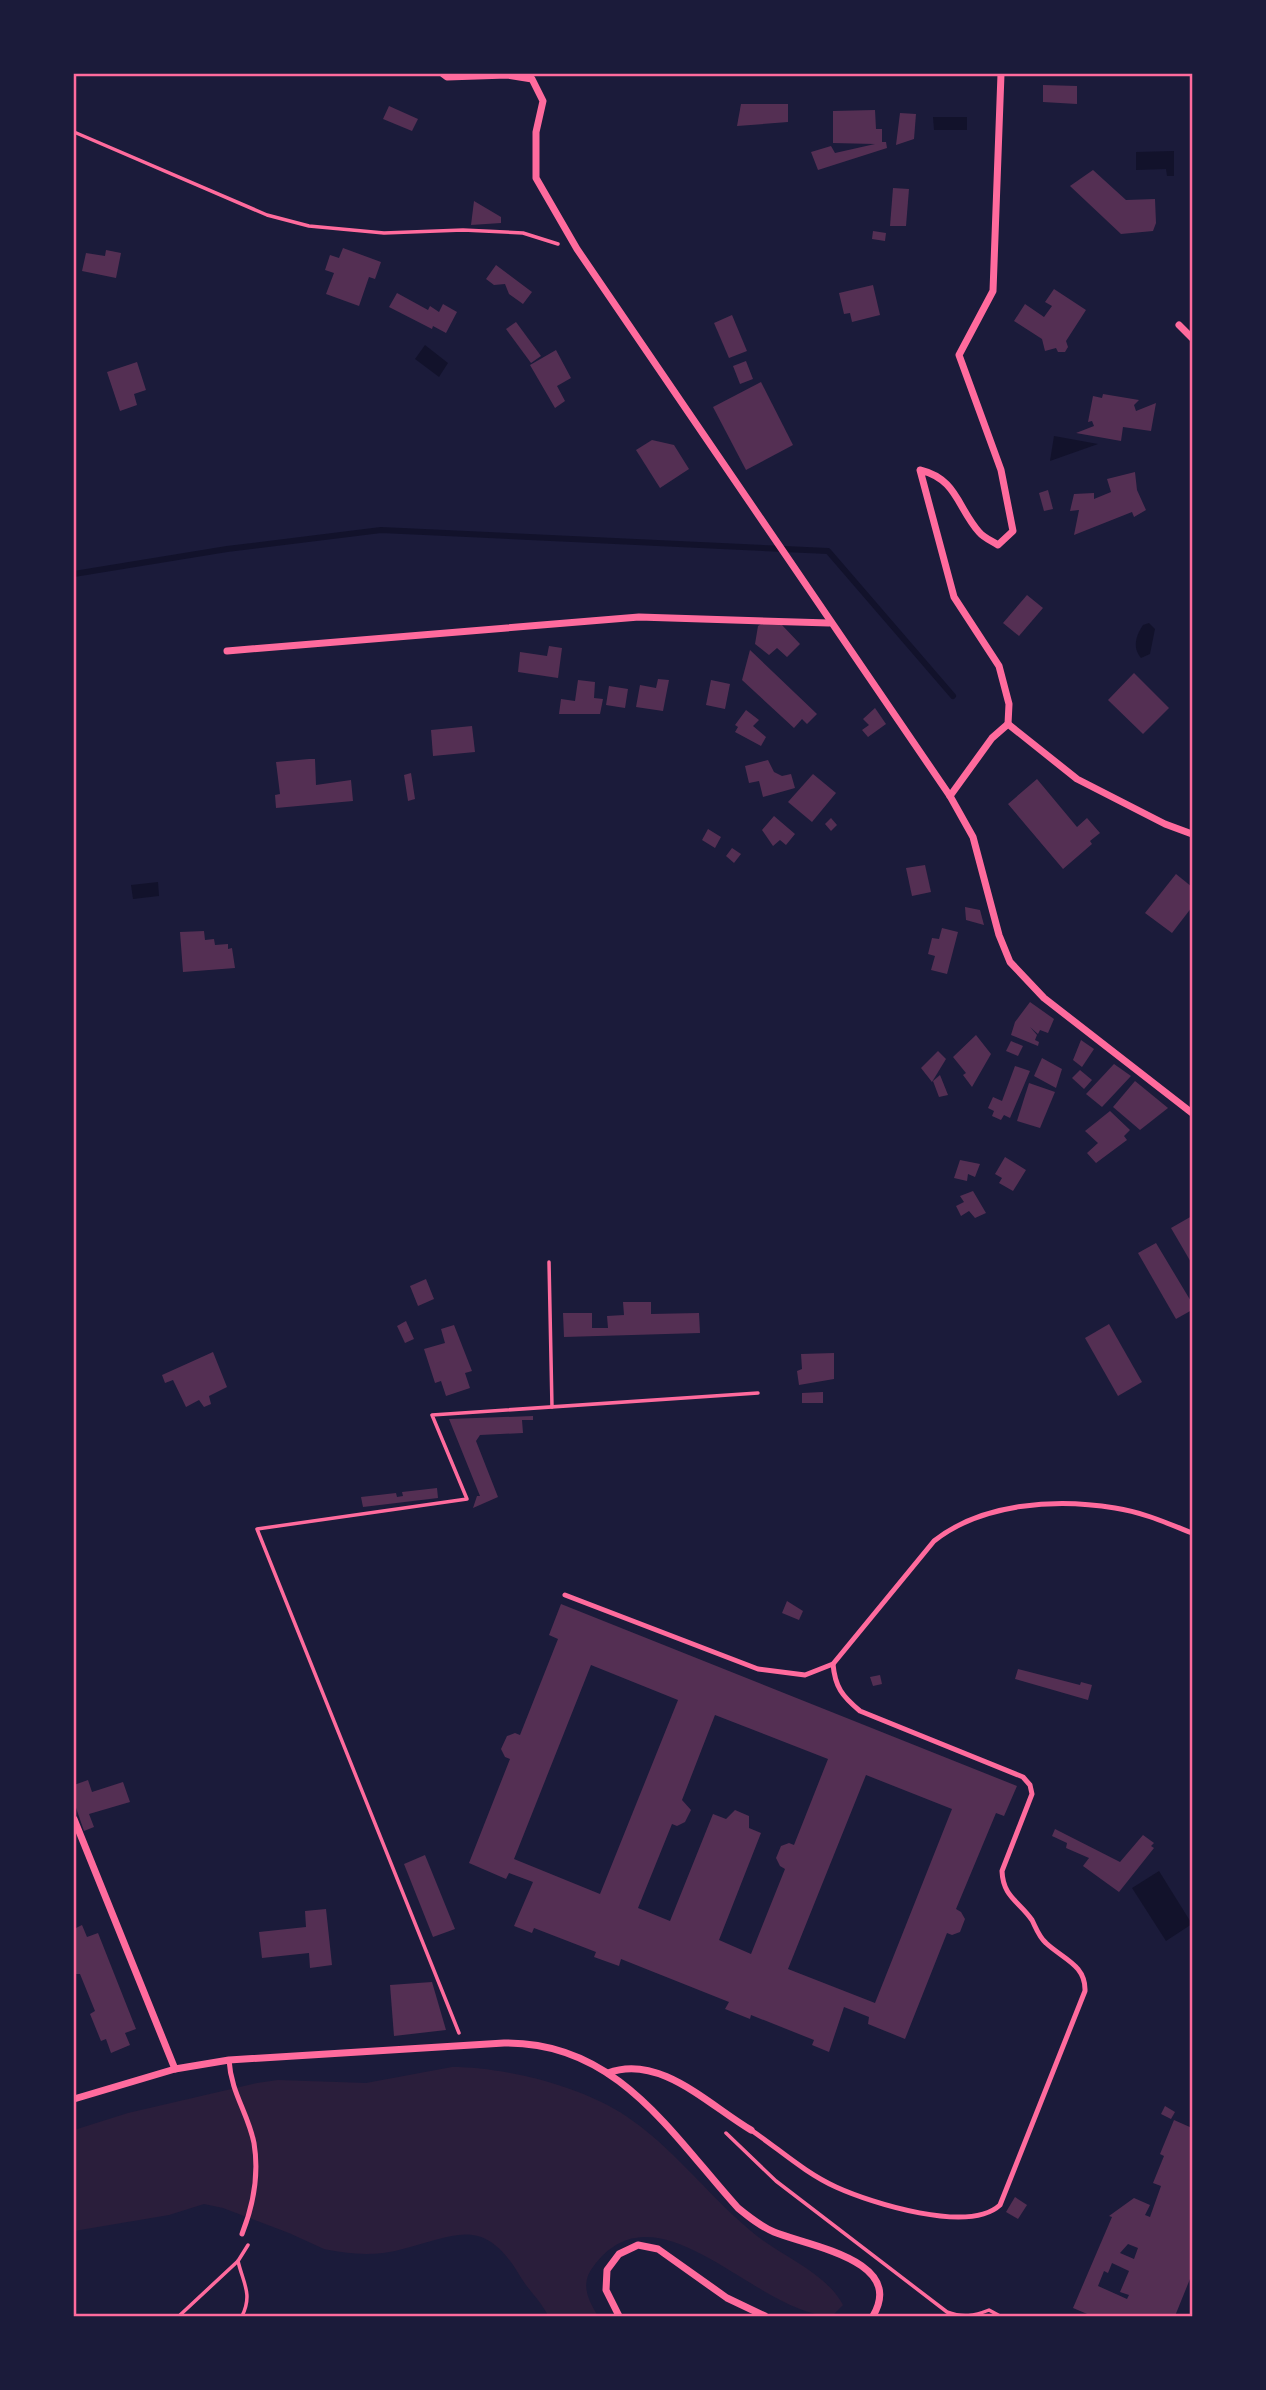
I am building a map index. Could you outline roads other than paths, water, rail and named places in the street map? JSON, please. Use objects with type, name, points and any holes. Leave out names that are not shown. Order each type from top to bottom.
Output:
[{"type":"street","points":[[443,74],[446,77],[507,75],[531,79],[543,101],[536,132],[536,178],[577,249],[829,623],[950,796],[973,837],[999,934],[1010,962],[1045,998],[1191,1109]]},
{"type":"street","points":[[950,796],[992,738],[1008,724],[1009,704],[999,666],[954,597],[920,470],[939,474],[961,501],[980,533],[998,545],[1013,531],[1001,470],[959,355],[993,291],[1001,74]]},
{"type":"street","points":[[1178,325],[1192,338]]},
{"type":"street","points":[[227,651],[639,617],[829,623]]},
{"type":"street","points":[[1008,724],[1077,779],[1165,824],[1192,834]]},
{"type":"street","points":[[74,1819],[175,2069]]},
{"type":"street","points":[[74,2099],[175,2069],[229,2060],[464,2045],[522,2043],[542,2046],[579,2057],[626,2084],[738,2208],[754,2221],[773,2231],[846,2256],[869,2270],[878,2284],[881,2299],[873,2316]]},
{"type":"street","points":[[608,2073],[636,2068],[659,2074],[751,2130]]},
{"type":"street","points":[[619,2316],[606,2290],[607,2270],[619,2254],[638,2245],[658,2249],[727,2298],[765,2316]]},
{"type":"lane","points":[[565,1595],[758,1669],[805,1675],[833,1664],[934,1541],[953,1526],[1006,1508],[1085,1506],[1114,1507],[1145,1515],[1192,1533]]},
{"type":"lane","points":[[751,2130],[806,2169],[854,2194],[926,2214],[952,2216],[992,2212],[1007,2191],[1085,1991],[1080,1969],[1044,1941],[1024,1911],[1006,1894],[1002,1883],[1002,1871],[1029,1806],[1031,1785],[1023,1777],[860,1711],[844,1698],[835,1684],[833,1664]]},
{"type":"lane","points":[[229,2060],[230,2081],[254,2142],[251,2212],[242,2234]]},
{"type":"waterway","points":[[74,574],[227,549],[381,530],[828,551],[953,696]]}]
